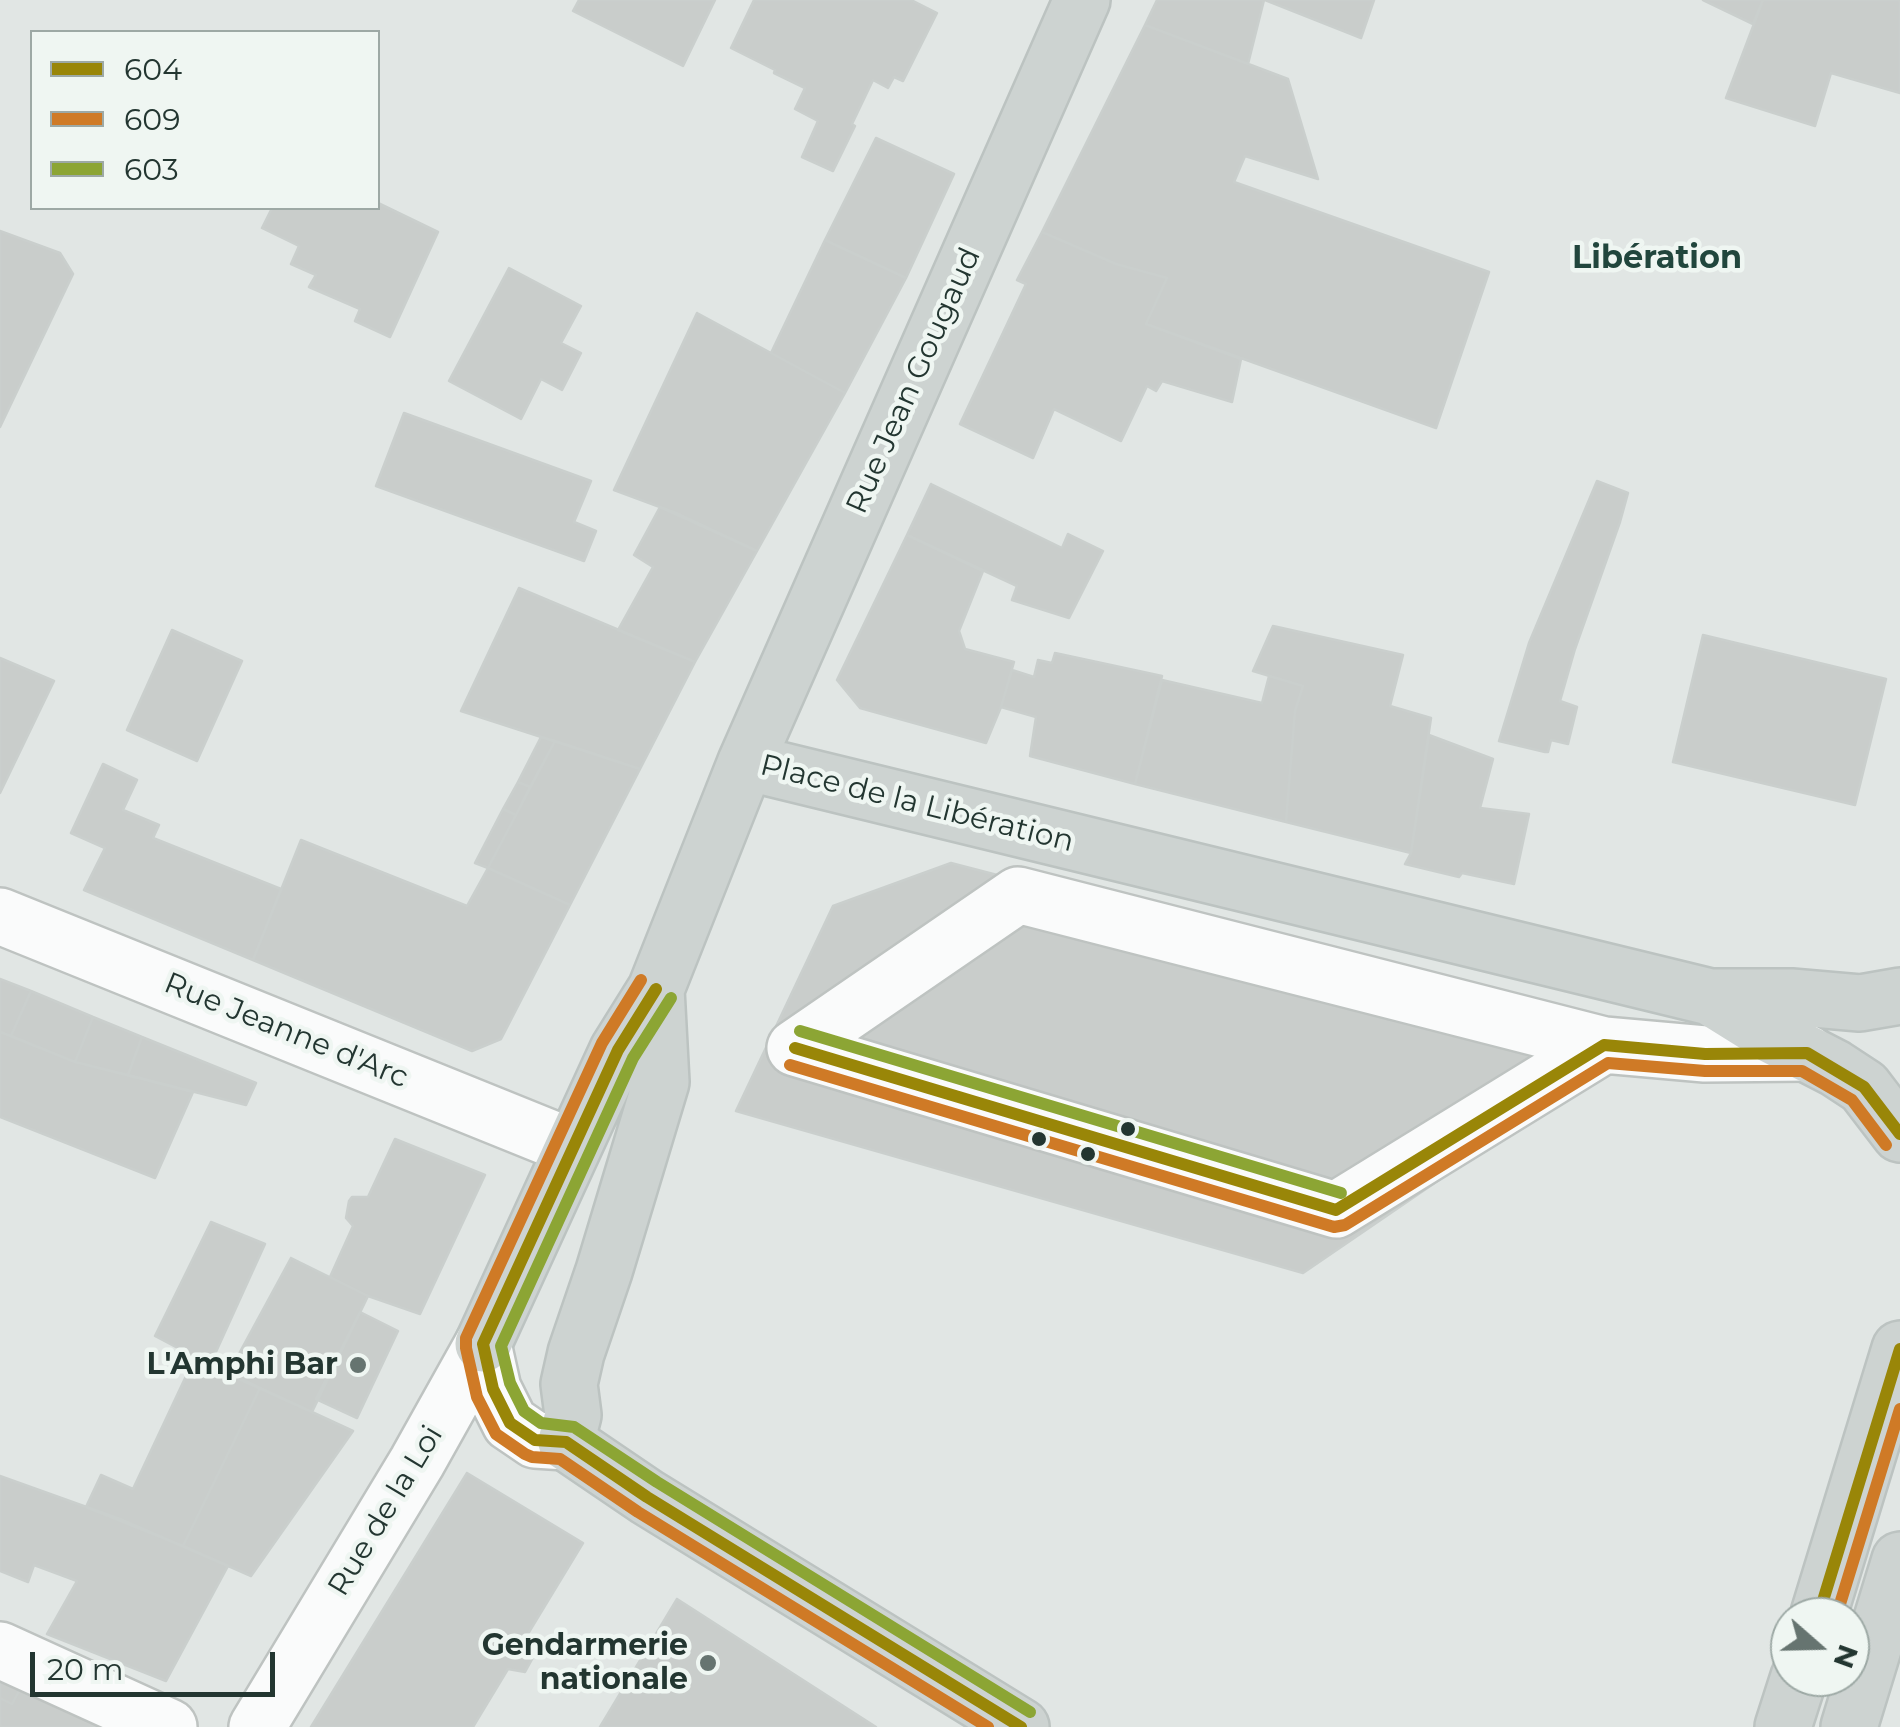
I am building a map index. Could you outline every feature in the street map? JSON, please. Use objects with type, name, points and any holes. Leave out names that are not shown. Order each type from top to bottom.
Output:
[{"type":"main road","name":"Rue Jean Gougaud","points":[[746,762],[1078,1]]},
{"type":"main road","name":"Place de la Libération","points":[[483,1344],[618,1050],[656,988],[746,762],[1710,997],[1791,997],[1860,1003],[1900,996]]},
{"type":"main road","points":[[656,988],[661,1082],[576,1352],[568,1384],[574,1414],[566,1442],[646,1497],[1020,1727]]},
{"type":"main road","name":"Place de la Libération","points":[[1710,997],[1864,1087],[1900,1134]]},
{"type":"main road","points":[[1824,1597],[1900,1349]]},
{"type":"main road","points":[[1849,1727],[1900,1560]]},
{"type":"main road","points":[[1784,1727],[1793,1697]]},
{"type":"street","points":[[1604,1045],[1336,1210],[796,1048],[1018,895],[1604,1045],[1705,1054],[1807,1053]]},
{"type":"street","name":"Rue Jeanne d'Arc","points":[[0,916],[572,1147]]},
{"type":"street","points":[[483,1344],[493,1389],[510,1423],[535,1440],[566,1442]]},
{"type":"street","name":"Rue de la Loi","points":[[257,1727],[417,1462],[483,1344]]},
{"type":"street","points":[[0,1650],[169,1727]]},
{"type":"building","points":[[579,0],[715,0],[683,66],[573,11]]},
{"type":"building","points":[[754,0],[911,0],[937,13],[903,81],[894,77],[888,88],[873,80],[833,171],[802,157],[818,121],[795,109],[805,88],[731,48]]},
{"type":"building","points":[[1157,0],[1264,0],[1248,64],[1145,25]]},
{"type":"building","points":[[1265,0],[1374,0],[1361,38]]},
{"type":"building","points":[[1703,0],[1763,0],[1753,24]]},
{"type":"building","points":[[1763,0],[1900,0],[1900,93],[1831,73],[1815,126],[1726,98]]},
{"type":"building","points":[[1145,25],[1288,79],[1318,179],[1245,156],[1234,182],[1489,272],[1436,428],[1146,324],[1167,278],[1116,264],[1042,232]]},
{"type":"building","points":[[876,138],[954,174],[906,278],[825,240]]},
{"type":"building","points":[[380,204],[438,232],[390,337],[355,321],[360,309],[309,287],[316,275],[291,264],[299,246],[262,228],[271,210],[380,210]]},
{"type":"building","points":[[0,231],[60,253],[73,274],[0,427]]},
{"type":"building","points":[[1042,232],[1116,264],[1167,278],[1146,324],[1241,359],[1232,402],[1162,381],[1156,391],[1147,386],[1121,441],[1054,409],[1033,458],[960,424],[1026,284],[1017,280]]},
{"type":"building","points":[[825,240],[906,278],[845,393],[771,353]]},
{"type":"building","points":[[509,268],[581,306],[561,343],[581,353],[562,390],[541,379],[521,419],[449,381]]},
{"type":"building","points":[[697,313],[845,393],[757,551],[676,513],[614,490]]},
{"type":"building","points":[[404,413],[591,481],[574,522],[596,531],[584,561],[376,486]]},
{"type":"building","points":[[1597,481],[1628,493],[1560,701],[1577,707],[1568,744],[1551,740],[1545,752],[1499,741],[1529,643]]},
{"type":"building","points":[[931,484],[1062,548],[1068,534],[1103,551],[1069,618],[1012,600],[1017,586],[907,535]]},
{"type":"building","points":[[660,507],[757,551],[695,662],[618,630],[653,567],[634,555]]},
{"type":"building","points":[[907,535],[983,571],[959,631],[965,649],[1014,662],[986,743],[860,708],[837,680]]},
{"type":"building","points":[[519,588],[695,662],[640,769],[461,711]]},
{"type":"building","points":[[1273,626],[1403,655],[1390,706],[1431,718],[1411,853],[1286,822],[1295,711],[1303,686],[1253,671]]},
{"type":"building","points":[[172,630],[242,661],[197,761],[127,730]]},
{"type":"building","points":[[1703,635],[1886,679],[1855,805],[1673,762]]},
{"type":"building","points":[[1055,653],[1162,676],[1135,784],[1030,756],[1036,717],[1001,707],[1012,670],[1034,677],[1038,660],[1052,663]]},
{"type":"building","points":[[0,658],[54,681],[0,793]]},
{"type":"building","points":[[1269,676],[1303,686],[1295,711],[1286,822],[1135,784],[1162,680],[1262,703]]},
{"type":"building","points":[[1429,735],[1493,759],[1480,808],[1529,814],[1514,884],[1462,873],[1459,877],[1405,864],[1411,853]]},
{"type":"building","points":[[541,737],[555,741],[530,787],[518,782]]},
{"type":"building","points":[[555,741],[640,769],[570,905],[488,868]]},
{"type":"building","points":[[103,764],[137,780],[123,810],[159,825],[153,838],[281,889],[253,960],[84,890],[105,848],[71,833]]},
{"type":"building","points":[[518,782],[530,787],[516,815],[503,809]]},
{"type":"building","points":[[503,809],[516,815],[488,868],[475,863]]},
{"type":"building","points":[[301,840],[467,906],[488,868],[570,905],[501,1039],[472,1051],[253,960]]},
{"type":"building","points":[[951,863],[1609,1034],[1600,1070],[1303,1273],[736,1111],[833,906]]},
{"type":"building","points":[[0,979],[31,991],[11,1036],[0,1032]]},
{"type":"building","points":[[31,991],[93,1017],[75,1062],[11,1036]]},
{"type":"building","points":[[93,1017],[142,1037],[128,1075],[75,1062]]},
{"type":"building","points":[[0,1032],[75,1062],[193,1092],[155,1178],[0,1117]]},
{"type":"building","points":[[142,1037],[256,1083],[246,1105],[128,1075]]},
{"type":"building","points":[[395,1139],[485,1175],[420,1314],[368,1296],[330,1277],[353,1226],[346,1218],[349,1201],[352,1197],[368,1197]]},
{"type":"building","points":[[211,1222],[265,1244],[210,1365],[155,1336]]},
{"type":"building","points":[[291,1258],[368,1296],[312,1412],[228,1374]]},
{"type":"building","name":"L'Amphi Bar","points":[[360,1312],[398,1331],[357,1418],[316,1399]]},
{"type":"building","points":[[195,1357],[260,1388],[183,1546],[86,1507],[101,1475],[133,1489]]},
{"type":"building","points":[[260,1388],[353,1431],[251,1576],[183,1546]]},
{"type":"building","points":[[467,1473],[583,1543],[526,1637],[536,1652],[525,1672],[508,1669],[473,1727],[311,1727]]},
{"type":"building","points":[[0,1476],[120,1519],[228,1566],[166,1681],[47,1634],[77,1581],[34,1565],[28,1582],[0,1571]]},
{"type":"building","name":"Gendarmerie nationale","points":[[677,1599],[876,1727],[600,1727]]},
{"type":"building","points":[[0,1674],[23,1684],[12,1704],[0,1698]]},
{"type":"building","points":[[23,1684],[115,1727],[0,1727],[0,1698],[12,1704]]},
{"type":"transit line","name":"609","points":[[641,980],[602,1043],[466,1338],[477,1397],[496,1434],[525,1454],[560,1459],[638,1512],[988,1727]]},
{"type":"transit line","name":"604","points":[[656,989],[618,1050],[483,1344],[493,1389],[510,1423],[535,1440],[566,1442],[647,1497],[1021,1727]]},
{"type":"transit line","name":"603","points":[[671,998],[633,1058],[501,1346],[510,1383],[524,1411],[541,1423],[574,1427],[1030,1712]]},
{"type":"transit line","name":"603","points":[[800,1031],[1341,1193]]},
{"type":"transit line","name":"604","points":[[795,1048],[1336,1210],[1604,1045],[1705,1054],[1807,1053],[1864,1087],[1900,1134]]},
{"type":"transit line","name":"609","points":[[790,1065],[1334,1227],[1345,1225],[1608,1063],[1705,1071],[1802,1071],[1852,1100],[1886,1145]]},
{"type":"transit line","name":"604","points":[[1824,1597],[1900,1349]]},
{"type":"transit line","name":"609","points":[[1842,1597],[1900,1409]]},
{"type":"place","name":"L'Amphi Bar","points":[[358,1365]]},
{"type":"place","name":"Gendarmerie nationale","points":[[708,1663]]},
{"type":"district","name":"Libération","points":[[1657,259]]}]
